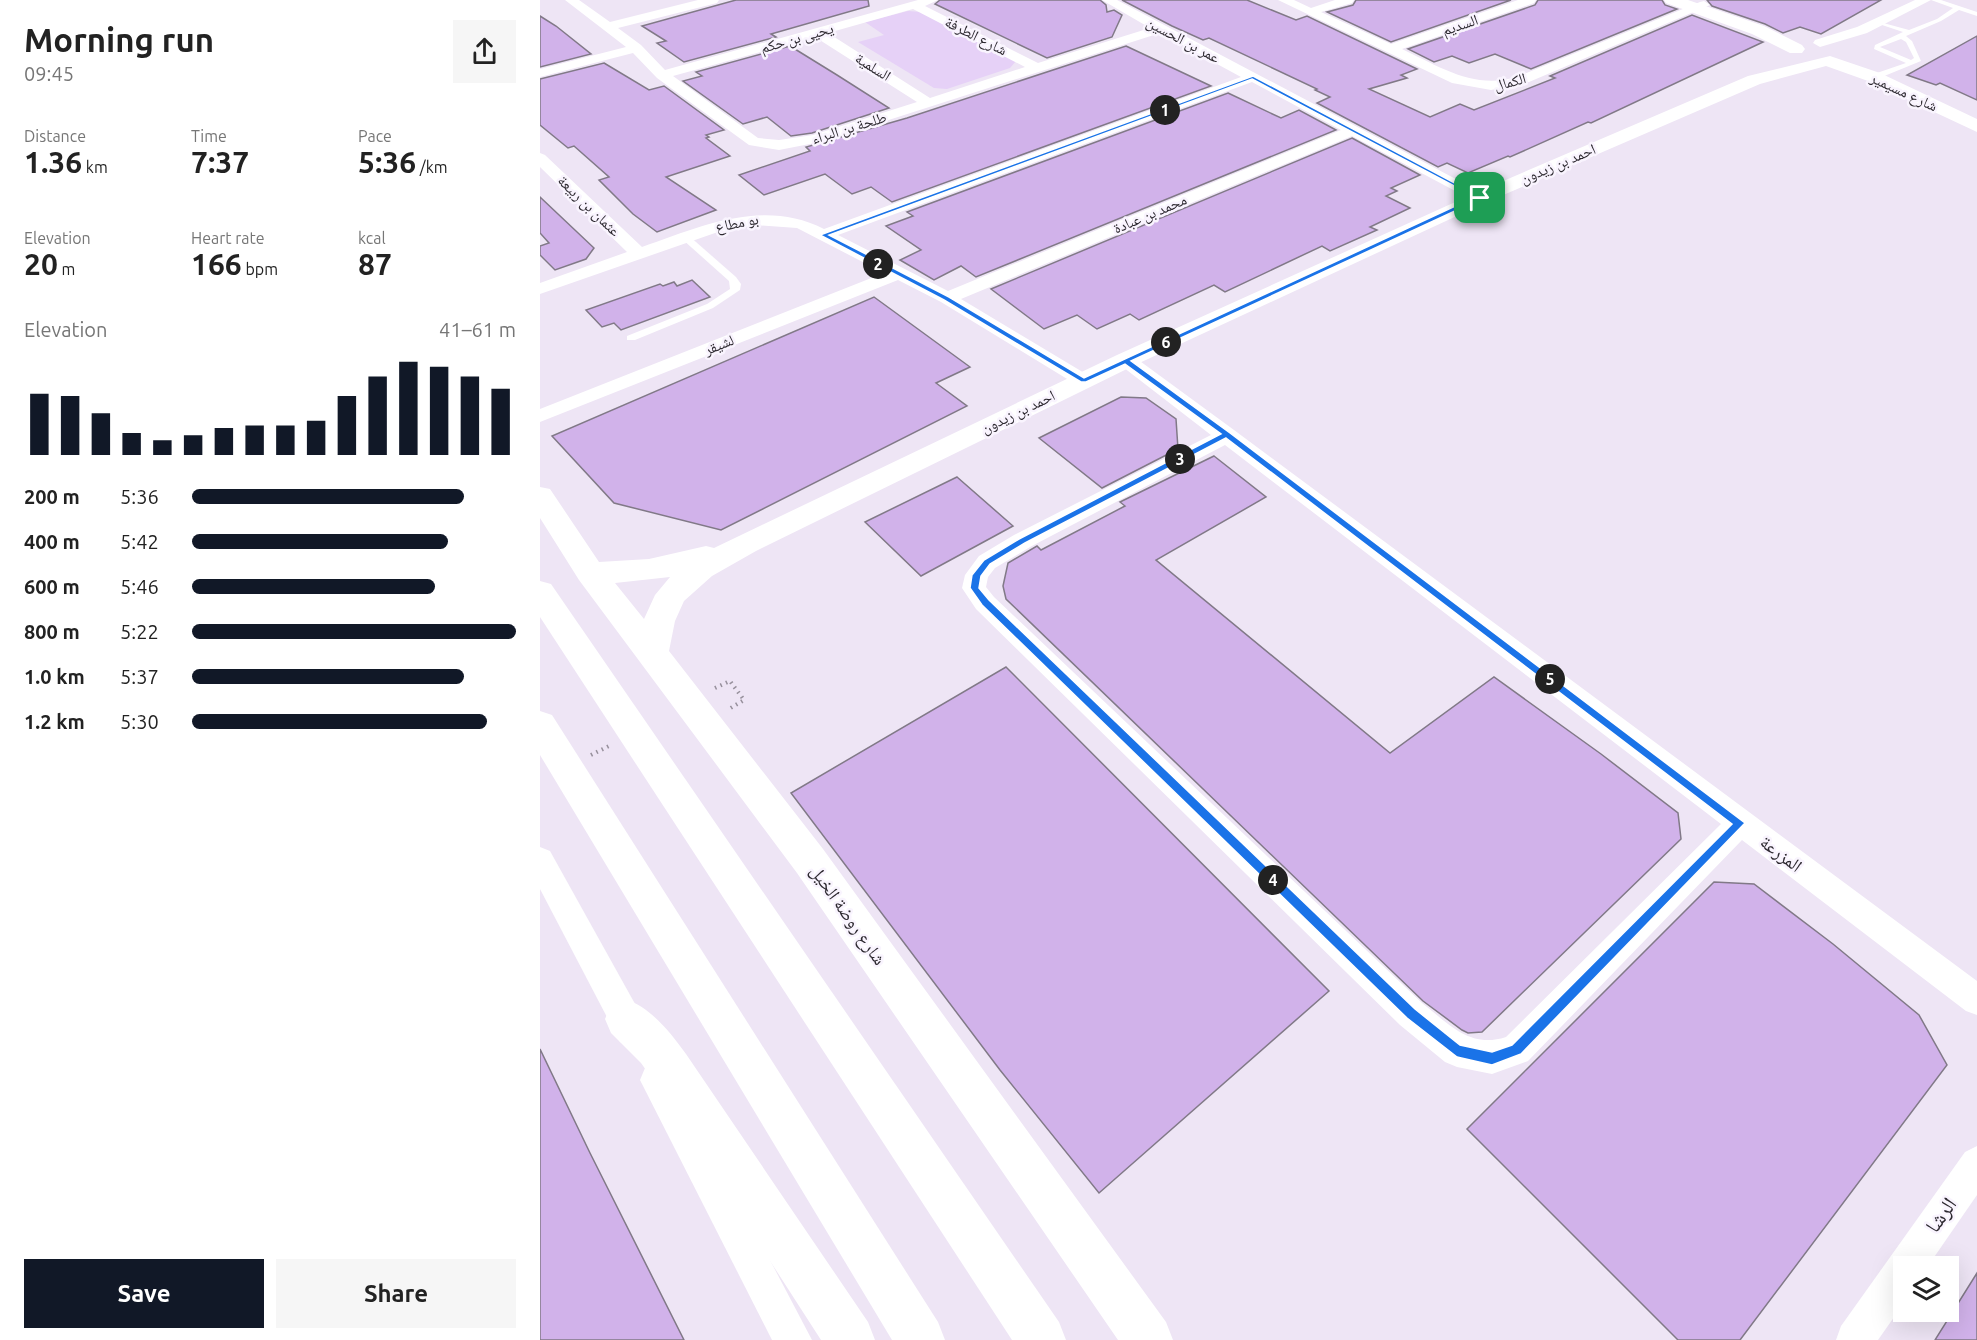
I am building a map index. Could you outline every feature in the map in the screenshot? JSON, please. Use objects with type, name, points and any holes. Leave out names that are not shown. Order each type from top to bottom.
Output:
[{"type":"street","name":"طلحة بن البراء","points":[[571,0],[636,48],[662,75],[754,142],[767,144],[796,143],[815,139],[1163,28]]},
{"type":"street","points":[[607,27],[713,0]]},
{"type":"street","name":"يحيى بن حكم","points":[[662,75],[932,0]]},
{"type":"street","name":"عمر بن الحسين","points":[[1108,0],[1480,198]]},
{"type":"street","name":"الكمال","points":[[1284,0],[1457,81],[1487,88],[1505,86],[1696,5]]},
{"type":"street","points":[[1310,12],[1348,0]]},
{"type":"street","name":"السديم","points":[[1390,49],[1530,0]]},
{"type":"street","points":[[1672,0],[1696,5],[1835,57]]},
{"type":"street","name":"احمد بن زيدون","points":[[1754,80],[1807,47],[1862,30],[1925,0]]},
{"type":"street","name":"شارع الطرفة","points":[[914,5],[1037,68]]},
{"type":"street","name":"احمد بن زيدون","points":[[652,654],[665,604],[674,591],[693,574],[745,544],[1126,360],[1480,198],[1754,80],[1835,57],[1862,30]]},
{"type":"street","name":"السلمية","points":[[817,32],[929,103]]},
{"type":"street","points":[[1807,47],[1807,58],[1835,57]]},
{"type":"street","points":[[540,74],[636,48]]},
{"type":"street","name":"شارع مسيمير","points":[[1835,57],[1977,119]]},
{"type":"street","name":"شارع مسيمير","points":[[1879,75],[1977,126]]},
{"type":"street","points":[[823,235],[1253,77]]},
{"type":"street","name":"محمد بن عبادة","points":[[947,298],[1353,130]]},
{"type":"street","name":"عثمان بن ربيعة","points":[[540,158],[639,254]]},
{"type":"street","name":"بو مطاع","points":[[540,289],[736,221],[762,218],[781,219],[802,224],[947,298],[1084,381]]},
{"type":"street","name":"لشيقر","points":[[540,416],[897,274]]},
{"type":"street","name":"المزرعة","points":[[1126,360],[1977,1000]]},
{"type":"street","points":[[1227,435],[1022,541],[987,562],[977,575],[974,588],[985,603],[1411,1014],[1457,1051],[1492,1058],[1516,1050],[1740,823]]},
{"type":"street","name":"شارع روضة الخيل","points":[[540,496],[590,572],[810,861],[1148,1340]]},
{"type":"street","name":"احمد بن زيدون","points":[[590,572],[621,575],[649,571],[682,564],[745,544]]},
{"type":"street","points":[[540,592],[1041,1340]]},
{"type":"street","points":[[540,725],[920,1340]]},
{"type":"street","points":[[540,860],[626,1019],[793,1340]]},
{"type":"street","points":[[626,1019],[661,1055],[850,1340]]},
{"type":"street","name":"الرشا","points":[[1913,1256],[1977,1164]]},
{"type":"street","name":"الرشا","points":[[1855,1340],[1893,1285]]},
{"type":"lane","points":[[1934,0],[1977,14]]},
{"type":"lane","points":[[1912,63],[1876,48],[1900,35],[1940,20],[1958,8]]},
{"type":"lane","points":[[1878,22],[1910,32]]},
{"type":"lane","points":[[1879,75],[1918,59],[1909,41],[1900,35]]},
{"type":"lane","points":[[632,338],[710,306],[735,290],[736,284],[733,279],[685,237]]},
{"type":"path","points":[[729,681],[744,700]]},
{"type":"shaded area","points":[[908,11],[921,12],[1016,61],[1010,68],[947,89],[934,88],[858,42],[884,35],[865,22]]},
{"type":"building","points":[[736,0],[868,0],[869,6],[771,34],[776,37],[684,62],[657,43],[666,41],[642,26]]},
{"type":"building","points":[[940,0],[1100,0],[1106,5],[1107,12],[1114,10],[1122,15],[1112,37],[1047,58],[935,4]]},
{"type":"building","points":[[1122,0],[1247,0],[1296,20],[1307,16],[1417,69],[1401,75],[1407,78],[1369,89],[1430,117],[1460,104],[1474,110],[1555,78],[1550,76],[1692,15],[1763,42],[1591,123],[1588,122],[1468,173],[1447,163],[1438,167],[1317,103],[1330,97],[1315,90],[1317,89],[1209,38],[1203,40],[1172,26]]},
{"type":"building","points":[[1356,0],[1511,0],[1391,42],[1327,12],[1353,5]]},
{"type":"building","points":[[1538,0],[1662,0],[1665,5],[1677,9],[1531,69],[1495,54],[1469,63],[1452,56],[1434,62],[1408,49],[1535,5]]},
{"type":"building","points":[[1707,0],[1881,0],[1821,34],[1800,27],[1783,33],[1765,24],[1712,6]]},
{"type":"building","points":[[540,16],[556,26],[591,54],[540,67]]},
{"type":"building","points":[[1977,36],[1977,100],[1940,83],[1936,85],[1907,75]]},
{"type":"building","points":[[790,46],[889,108],[812,133],[791,136],[767,117],[743,124],[683,81],[702,76],[696,72]]},
{"type":"building","points":[[1126,46],[1211,86],[892,202],[871,187],[852,194],[825,174],[764,195],[739,175],[810,151],[806,147],[907,118]]},
{"type":"building","points":[[604,63],[649,90],[664,86],[724,130],[706,135],[709,137],[706,138],[730,156],[666,177],[716,210],[657,232],[633,214],[599,180],[609,177],[574,146],[568,148],[540,125],[540,79]]},
{"type":"building","points":[[1228,93],[1281,118],[1299,110],[1336,130],[976,277],[961,266],[934,280],[900,260],[921,250],[886,226],[913,216],[907,212]]},
{"type":"building","points":[[1352,138],[1420,175],[1391,188],[1397,191],[1386,196],[1410,208],[1370,227],[1377,230],[1330,251],[1322,246],[1225,292],[1214,285],[1139,320],[1130,314],[1097,329],[1077,315],[1044,329],[991,289]]},
{"type":"building","points":[[540,197],[594,248],[586,259],[555,270],[540,255],[540,246],[549,243],[540,233]]},
{"type":"building","points":[[692,280],[710,297],[621,330],[614,323],[602,327],[586,310],[660,284],[663,286],[674,282],[677,286]]},
{"type":"building","points":[[874,297],[970,367],[936,383],[967,406],[721,530],[614,503],[552,436]]},
{"type":"building","points":[[1121,397],[1146,398],[1176,419],[1178,449],[1102,488],[1039,438]]},
{"type":"building","points":[[1214,456],[1266,497],[1156,560],[1390,753],[1494,677],[1678,813],[1681,839],[1482,1032],[1468,1033],[1462,1030],[1423,1001],[1006,599],[1003,586],[1008,563],[1037,546],[1041,550],[1125,506],[1120,502]]},
{"type":"building","points":[[957,477],[1013,526],[921,576],[865,522]]},
{"type":"building","points":[[1006,667],[1329,991],[1099,1193],[1000,1070],[791,793]]},
{"type":"building","points":[[1714,882],[1754,884],[1833,944],[1919,1015],[1947,1065],[1740,1340],[1678,1340],[1467,1129]]},
{"type":"building","points":[[540,1049],[590,1153],[684,1340],[540,1340]]},
{"type":"building","points":[[1977,1273],[1977,1340],[1935,1340],[1946,1322],[1959,1322],[1959,1302]]},
{"type":"route","points":[[1480,198],[1126,360],[1176,398],[1227,435],[1740,823],[1543,1020],[1516,1050],[1492,1058],[1457,1051],[1411,1014],[985,603],[974,588],[977,575],[987,562],[1022,541],[1227,435],[1126,360],[1084,381],[947,298],[823,235],[1253,77],[1480,198]]}]
